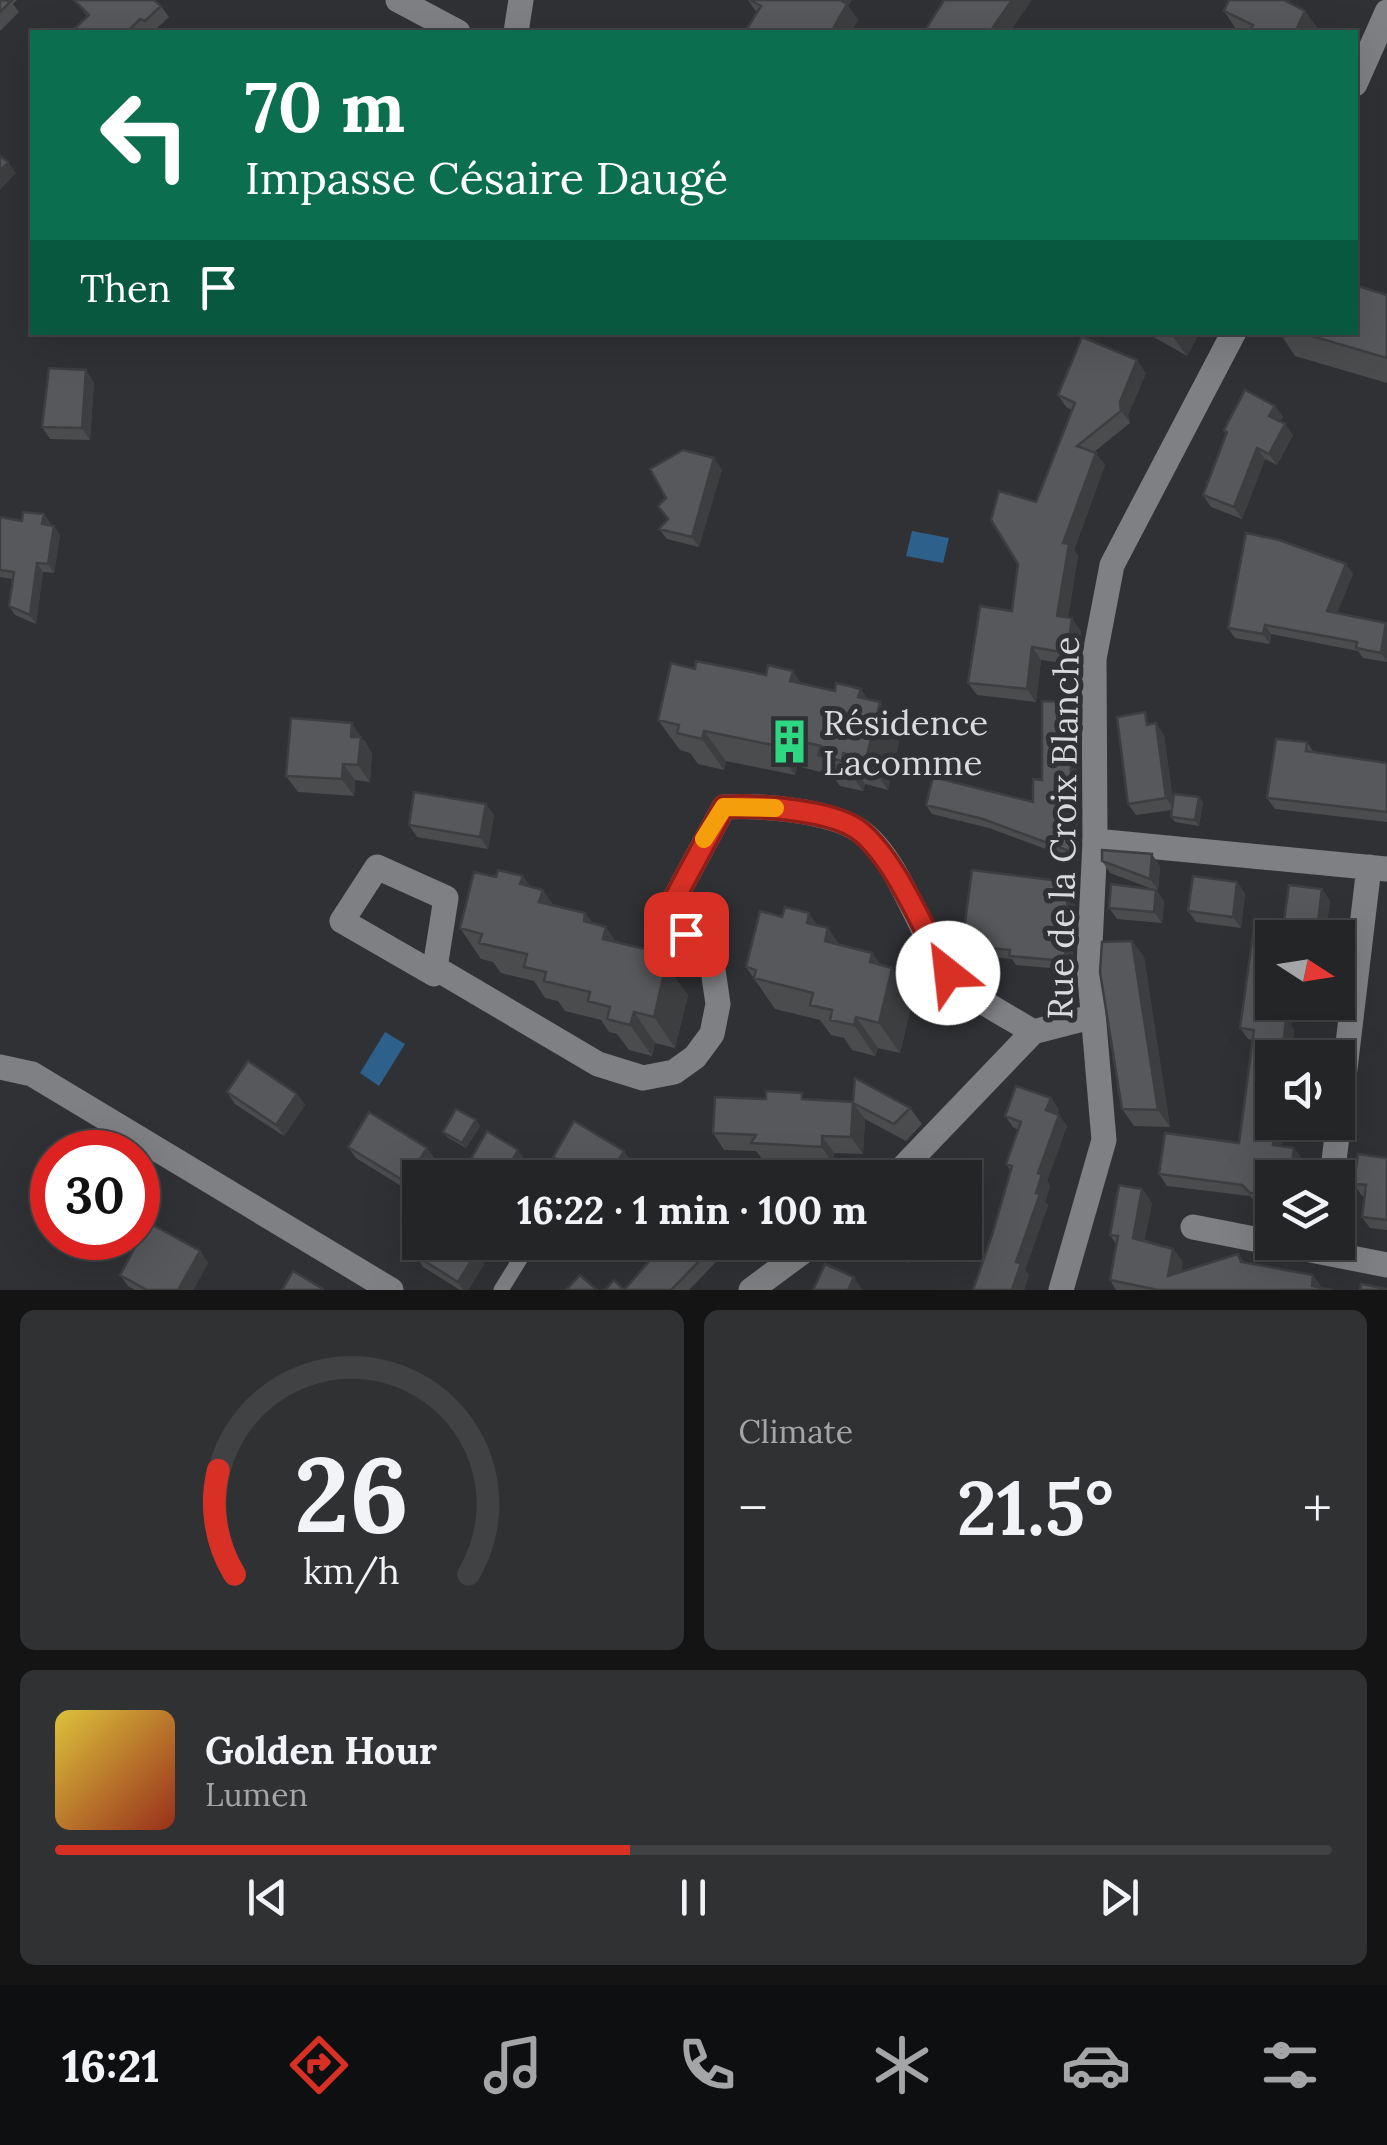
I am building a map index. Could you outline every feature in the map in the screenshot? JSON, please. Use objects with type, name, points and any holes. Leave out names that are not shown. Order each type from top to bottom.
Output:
[{"type":"street","points":[[398,0],[454,30]]},
{"type":"street","points":[[516,30],[521,0]]},
{"type":"street","points":[[1358,77],[1387,12]]},
{"type":"street","name":"Rue de la Croix Blanche","points":[[1061,1290],[1104,1140],[1089,966],[1095,841],[1094,659],[1112,566],[1232,335]]},
{"type":"street","points":[[437,969],[598,1064],[642,1078],[674,1072],[696,1056],[712,1034],[718,1004],[712,964],[686,934],[676,896],[724,807],[758,806],[830,819],[860,830],[882,857],[948,973],[1033,1032]]},
{"type":"street","points":[[1095,841],[1378,868],[1335,1160]]},
{"type":"street","points":[[377,867],[446,898],[437,969],[434,974],[342,921],[377,867]]},
{"type":"street","points":[[910,1160],[1033,1032],[1091,1017]]},
{"type":"street","points":[[0,1067],[32,1074],[391,1290]]},
{"type":"street","points":[[1192,1227],[1255,1237]]},
{"type":"street","points":[[1355,1256],[1387,1264]]},
{"type":"street","points":[[751,1290],[792,1260]]},
{"type":"lane","points":[[501,1290],[519,1260]]},
{"type":"water","points":[[912,531],[949,538],[943,563],[906,556]]},
{"type":"water","points":[[385,1032],[405,1044],[379,1086],[360,1073]]},
{"type":"building","points":[[0,0],[11,1],[0,12]]},
{"type":"building","points":[[74,0],[154,0],[161,6],[129,30],[73,30],[89,15]]},
{"type":"building","points":[[750,0],[840,0],[847,4],[832,30],[746,30],[761,6]]},
{"type":"building","points":[[944,0],[1012,0],[993,27],[996,30],[925,30]]},
{"type":"building","points":[[1229,0],[1284,0],[1305,11],[1296,30],[1250,30],[1253,25],[1224,11]]},
{"type":"building","points":[[1358,286],[1387,295],[1387,358],[1308,335],[1358,335]]},
{"type":"building","points":[[1082,337],[1137,360],[1120,402],[1121,411],[1077,446],[1096,453],[1063,543],[1069,544],[1057,616],[1072,618],[1067,653],[1032,647],[1027,689],[968,683],[980,606],[1012,611],[1018,564],[991,520],[999,491],[1036,502],[1075,403],[1058,395]]},
{"type":"building","points":[[49,368],[86,370],[82,428],[42,427]]},
{"type":"building","points":[[1245,390],[1275,406],[1269,416],[1285,424],[1269,454],[1257,448],[1234,507],[1203,495],[1227,432],[1224,430]]},
{"type":"building","points":[[683,450],[714,458],[692,537],[659,529],[668,519],[658,506],[666,498],[650,469]]},
{"type":"building","points":[[23,512],[44,514],[42,524],[54,526],[48,564],[37,563],[30,615],[9,606],[14,572],[0,570],[0,517],[22,521]]},
{"type":"building","points":[[1246,533],[1279,540],[1346,564],[1327,611],[1386,623],[1381,653],[1356,648],[1357,642],[1265,625],[1263,634],[1228,628]]},
{"type":"building","points":[[696,661],[766,675],[768,665],[793,671],[790,681],[835,691],[836,683],[861,689],[858,697],[880,702],[866,759],[843,753],[842,761],[818,755],[821,746],[776,736],[773,745],[704,731],[702,739],[677,733],[679,725],[658,720],[671,663],[695,669]]},
{"type":"building","points":[[1042,701],[1070,702],[1072,852],[983,819],[926,805],[933,777],[1033,802],[1033,779],[1042,780]]},
{"type":"building","points":[[1145,712],[1147,725],[1156,723],[1166,798],[1128,804],[1117,717]]},
{"type":"building","points":[[291,718],[352,723],[351,737],[361,737],[358,765],[343,764],[342,779],[286,776]]},
{"type":"building","points":[[1276,739],[1307,742],[1306,751],[1387,763],[1387,812],[1267,798]]},
{"type":"building","points":[[414,792],[486,804],[480,837],[409,825]]},
{"type":"building","points":[[1174,794],[1199,797],[1195,820],[1171,817]]},
{"type":"building","points":[[1102,850],[1152,854],[1150,879],[1102,861]]},
{"type":"building","points":[[498,870],[523,876],[520,884],[543,890],[539,902],[585,913],[584,921],[606,927],[603,939],[649,950],[647,960],[666,965],[654,1017],[634,1012],[630,1025],[607,1019],[610,1007],[588,1001],[590,992],[544,981],[546,972],[524,967],[527,954],[479,943],[482,934],[460,928],[474,872],[496,877]]},
{"type":"building","points":[[972,870],[1068,882],[1065,961],[1009,956],[1010,950],[962,945]]},
{"type":"building","points":[[1193,876],[1237,882],[1233,917],[1188,911]]},
{"type":"building","points":[[1111,884],[1156,890],[1154,912],[1109,908]]},
{"type":"building","points":[[1289,885],[1322,889],[1318,920],[1284,920]]},
{"type":"building","points":[[785,907],[809,913],[807,923],[828,928],[825,941],[872,953],[870,962],[892,968],[879,1023],[856,1017],[854,1025],[830,1020],[832,1010],[810,1005],[813,993],[754,978],[756,970],[746,967],[760,911],[782,917]]},
{"type":"building","points":[[1255,919],[1284,920],[1255,920],[1255,1020],[1286,1020],[1284,1040],[1255,1040],[1255,1140],[1273,1140],[1273,1145],[1294,1148],[1292,1160],[1255,1160],[1255,1194],[1242,1185],[1159,1174],[1165,1133],[1239,1143],[1254,1030],[1240,1028]]},
{"type":"building","points":[[1132,941],[1158,1110],[1122,1109],[1100,972],[1102,942]]},
{"type":"building","points":[[248,1061],[297,1094],[276,1125],[227,1092]]},
{"type":"building","points":[[855,1078],[910,1108],[894,1124],[853,1103]]},
{"type":"building","points":[[1016,1086],[1051,1098],[1046,1110],[1059,1115],[1038,1173],[1042,1174],[1036,1193],[1040,1194],[1016,1262],[1021,1263],[1012,1290],[973,1290],[1012,1166],[1006,1164],[1021,1122],[1005,1116]]},
{"type":"building","points":[[766,1091],[802,1093],[802,1099],[853,1102],[851,1137],[822,1136],[822,1147],[751,1143],[756,1135],[713,1133],[715,1097],[766,1099]]},
{"type":"building","points":[[456,1109],[476,1120],[462,1143],[443,1132]]},
{"type":"building","points":[[369,1112],[427,1148],[420,1160],[402,1160],[402,1180],[348,1147]]},
{"type":"building","points":[[574,1121],[624,1151],[619,1160],[553,1157]]},
{"type":"building","points":[[487,1131],[518,1150],[512,1160],[470,1160]]},
{"type":"building","points":[[1358,1154],[1387,1158],[1387,1220],[1362,1217],[1366,1185],[1355,1184]]},
{"type":"building","points":[[1119,1185],[1142,1189],[1133,1238],[1173,1249],[1168,1276],[1238,1254],[1241,1262],[1313,1275],[1312,1286],[1332,1290],[1158,1290],[1110,1280],[1118,1236],[1110,1235]]},
{"type":"building","points":[[160,1229],[200,1251],[178,1290],[147,1290],[120,1275],[128,1260],[160,1260]]},
{"type":"building","points":[[423,1260],[472,1260],[458,1282]]},
{"type":"building","points":[[650,1260],[700,1260],[671,1290],[624,1290]]},
{"type":"building","points":[[825,1264],[854,1277],[848,1290],[813,1290]]},
{"type":"building","points":[[293,1271],[323,1289],[323,1290],[282,1290]]},
{"type":"building","points":[[580,1275],[597,1290],[566,1290]]},
{"type":"building","points":[[614,1280],[624,1290],[605,1290]]},
{"type":"building","points":[[1361,1284],[1387,1289],[1387,1290],[1360,1290]]},
{"type":"slow traffic","points":[[704,839],[724,807],[775,808]]},
{"type":"place","name":"Résidence Lacomme","points":[[790,742]]},
{"type":"route","points":[[686,934],[676,896],[691,860],[724,807],[758,806],[830,819],[860,830],[882,857],[948,973]]}]
